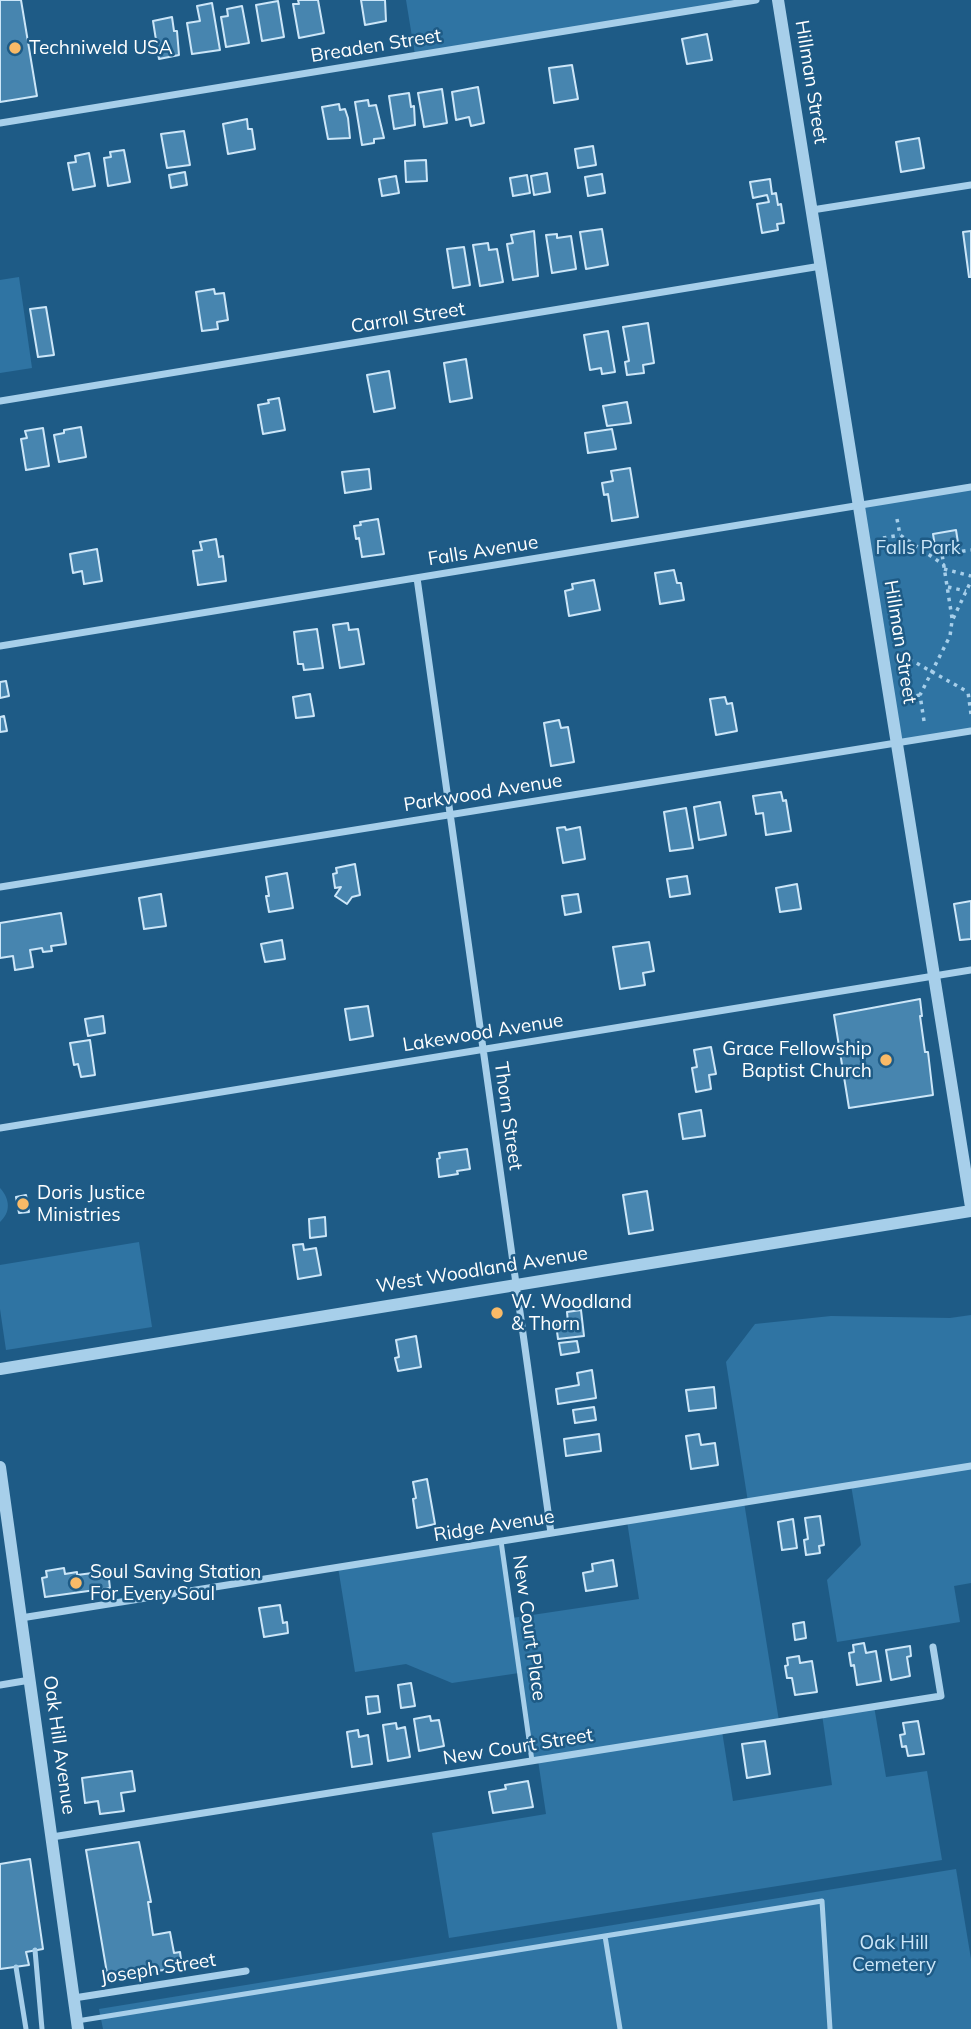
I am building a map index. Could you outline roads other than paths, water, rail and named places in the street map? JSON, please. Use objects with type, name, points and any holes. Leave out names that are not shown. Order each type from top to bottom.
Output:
[{"type":"street","name":"Breaden Street","points":[[0,122],[757,0]]},
{"type":"street","name":"Hillman Street","points":[[778,0],[971,1209]]},
{"type":"street","points":[[812,210],[971,185]]},
{"type":"street","name":"Carroll Street","points":[[0,401],[821,266]]},
{"type":"street","name":"Falls Avenue","points":[[0,646],[971,487]]},
{"type":"street","name":"Thorn Street","points":[[417,578],[551,1533]]},
{"type":"street","name":"Parkwood Avenue","points":[[0,887],[971,731]]},
{"type":"street","name":"Lakewood Avenue","points":[[0,1128],[971,970]]},
{"type":"street","name":"West Woodland Avenue","points":[[0,1369],[971,1209]]},
{"type":"street","name":"Ridge Avenue","points":[[21,1618],[971,1466]]},
{"type":"street","name":"Oak Hill Avenue","points":[[0,1467],[77,2025]]},
{"type":"street","name":"New Court Street","points":[[52,1837],[941,1696],[933,1647]]},
{"type":"street","points":[[0,1685],[30,1680]]},
{"type":"street","name":"Joseph Street","points":[[74,1998],[246,1971]]},
{"type":"lane","name":"New Court Place","points":[[501,1541],[532,1760]]},
{"type":"lane","points":[[77,2025],[822,1900],[830,2029]]},
{"type":"lane","points":[[605,1936],[620,2029]]},
{"type":"lane","points":[[35,1950],[42,2029]]},
{"type":"lane","points":[[16,1967],[26,2029]]},
{"type":"place","name":"Techniweld USA","points":[[15,48]]},
{"type":"place","name":"Grace Fellowship Baptist Church","points":[[886,1060]]},
{"type":"place","name":"Doris Justice Ministries","points":[[23,1204]]},
{"type":"place","name":"W. Woodland & Thorn","points":[[497,1313]]},
{"type":"place","name":"Soul Saving Station For Every Soul","points":[[76,1583]]},
{"type":"park label","name":"Falls Park","points":[[918,548]]},
{"type":"park label","name":"Oak Hill Cemetery","points":[[894,1954]]}]
